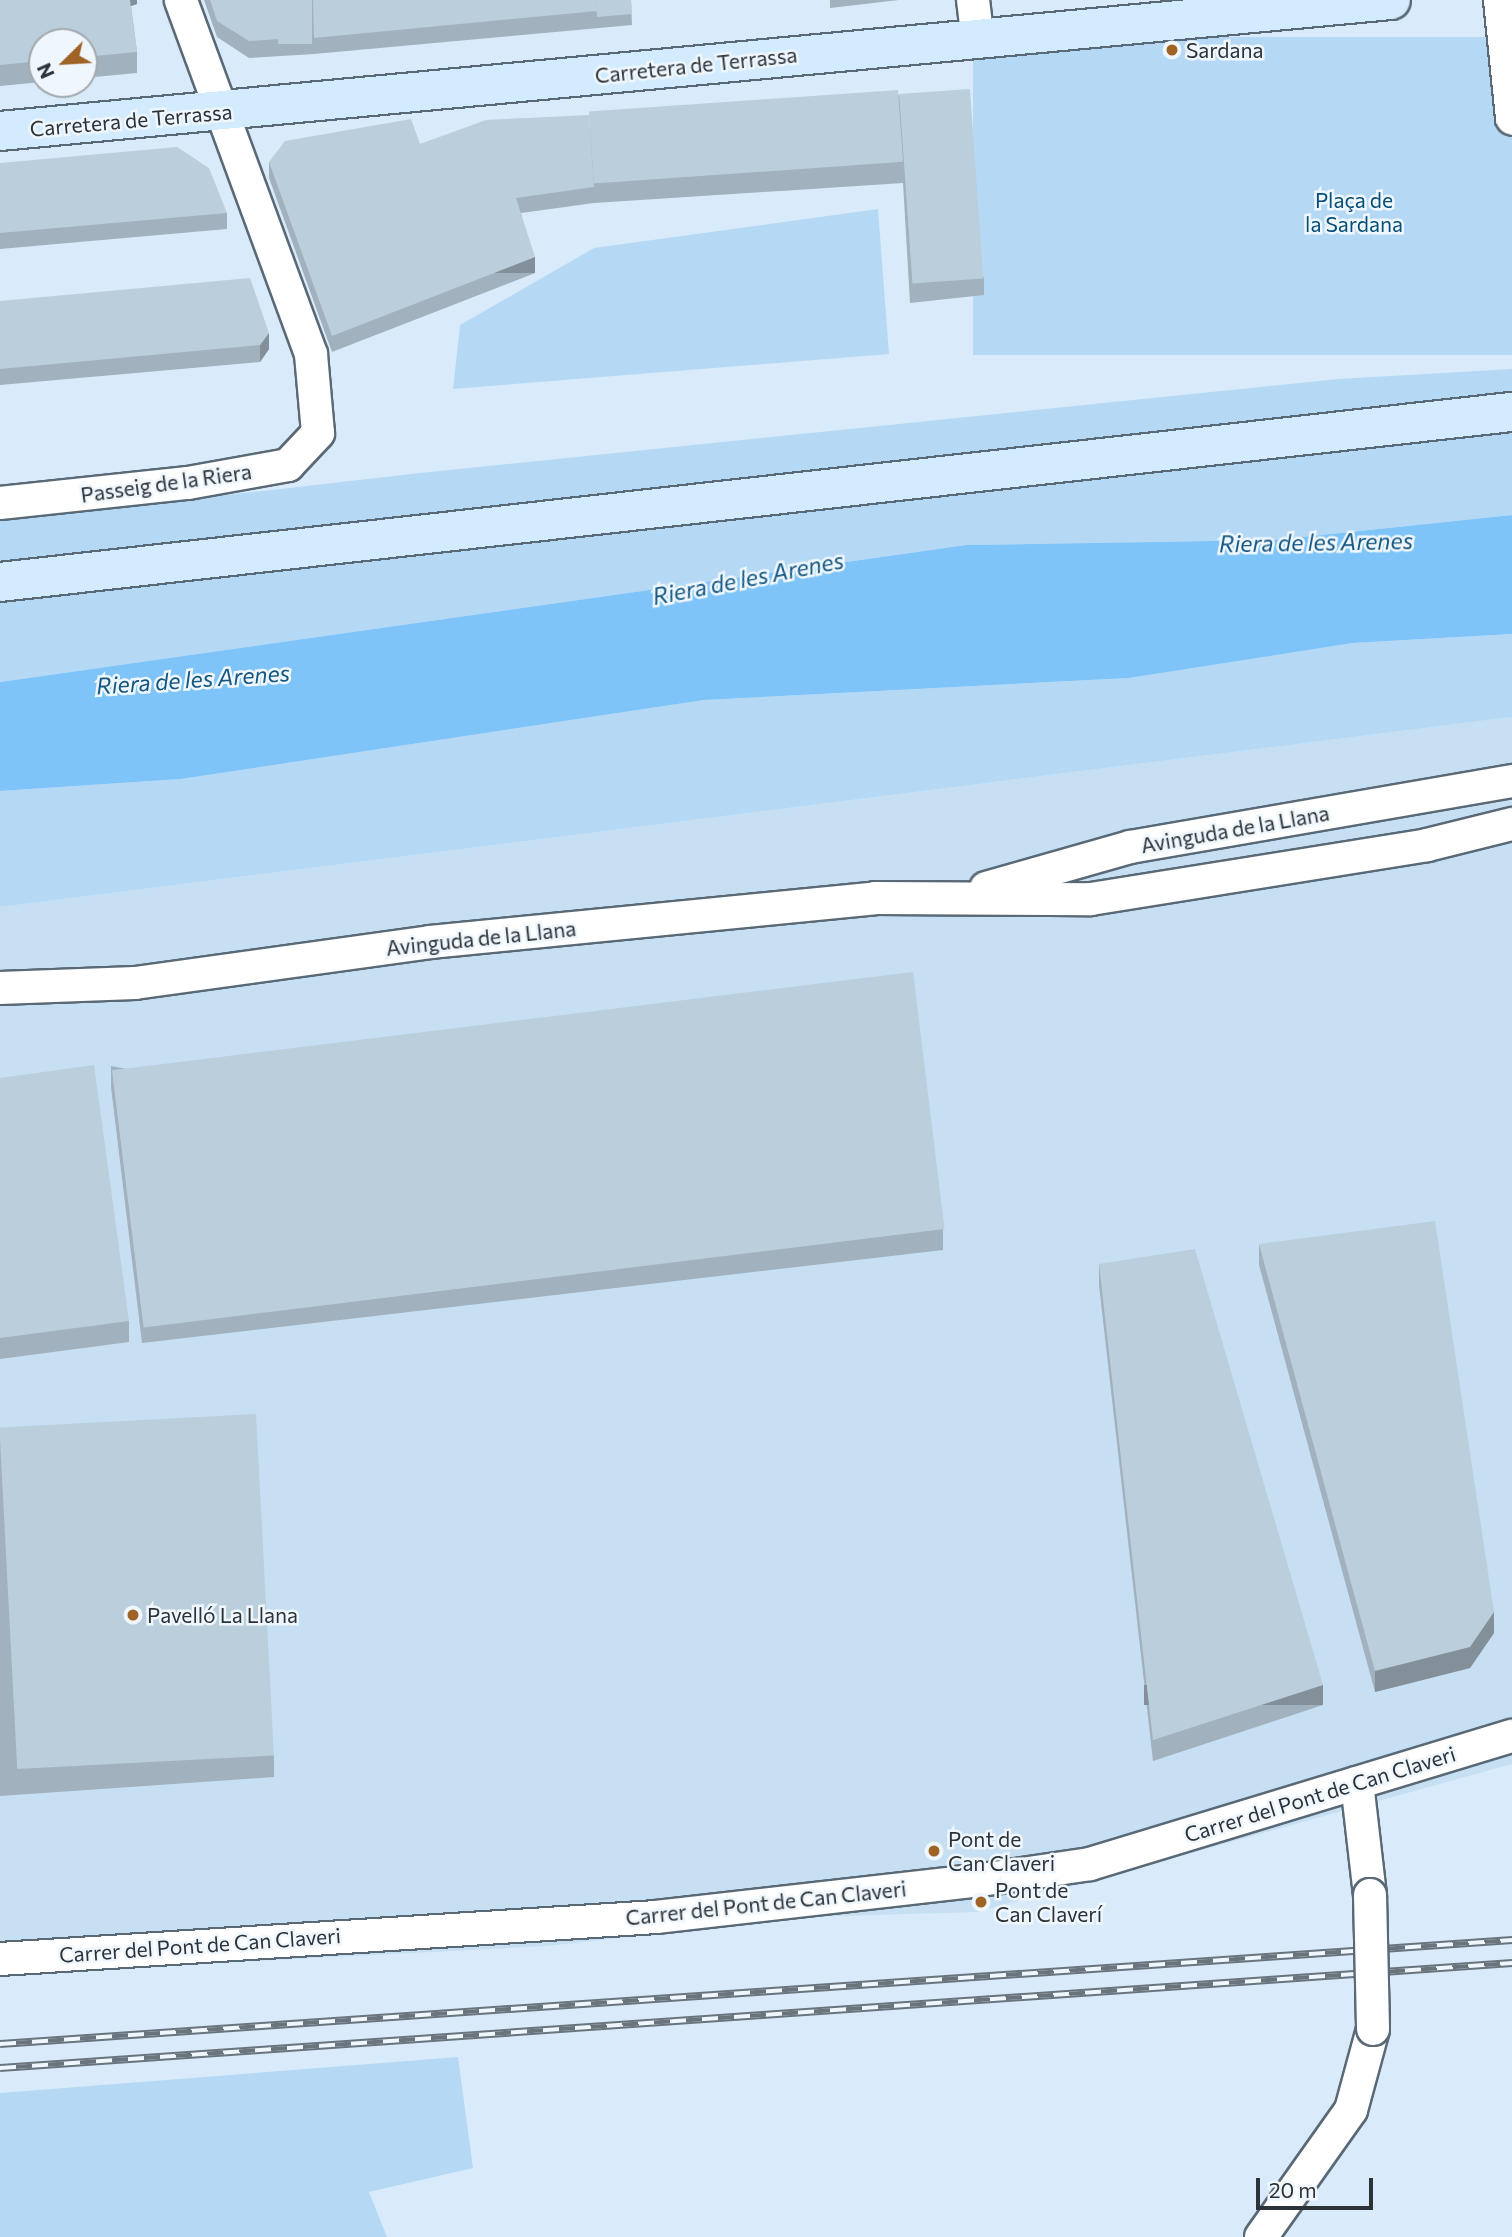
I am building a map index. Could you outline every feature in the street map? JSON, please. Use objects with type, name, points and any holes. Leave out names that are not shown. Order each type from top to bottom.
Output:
[{"type":"main road","name":"Carretera de Terrassa","points":[[0,131],[1391,0]]},
{"type":"main road","points":[[0,582],[1512,412]]},
{"type":"street","points":[[181,0],[224,112]]},
{"type":"street","points":[[973,0],[978,38]]},
{"type":"street","points":[[1500,0],[1512,118]]},
{"type":"street","name":"Passeig de la Riera","points":[[0,503],[188,482],[288,465],[318,433],[311,354],[224,112]]},
{"type":"street","name":"Avinguda de la Llana","points":[[963,896],[1130,846],[1512,781]]},
{"type":"street","name":"Avinguda de la Llana","points":[[0,988],[135,983],[430,942],[875,898],[963,896],[1091,899],[1427,845],[1512,824]]},
{"type":"street","name":"Carrer del Pont de Can Claveri","points":[[0,1959],[656,1917],[974,1881],[1090,1864],[1512,1736]]},
{"type":"street","points":[[1261,2237],[1351,2110],[1373,2029],[1370,1895],[1357,1783]]},
{"type":"shaded area","points":[[1512,717],[1512,1764],[977,1912],[806,1917],[547,1946],[0,1974],[0,907]]},
{"type":"green space","name":"Plaça de la Sardana","points":[[973,37],[1512,37],[1512,355],[973,355]]},
{"type":"green space","points":[[878,209],[889,354],[453,389],[460,325],[594,248]]},
{"type":"green space","points":[[1512,369],[1512,515],[1274,540],[966,545],[0,682],[0,521],[411,474],[1338,379]]},
{"type":"green space","points":[[1512,634],[1512,717],[0,907],[0,791],[181,779],[704,700],[1129,678],[1353,643]]},
{"type":"green space","points":[[458,2057],[473,2168],[369,2192],[387,2237],[0,2237],[0,2093]]},
{"type":"water","name":"Riera de les Arenes","points":[[1512,515],[1512,634],[1353,643],[1129,678],[704,700],[181,779],[0,791],[0,682],[966,545],[1274,540]]},
{"type":"building","points":[[0,0],[130,0],[137,52],[98,56],[98,28],[28,28],[28,62],[0,65]]},
{"type":"building","points":[[210,0],[278,0],[281,39],[249,41],[217,21]]},
{"type":"building","points":[[278,0],[312,0],[312,44],[278,44]]},
{"type":"building","points":[[313,0],[596,0],[597,11],[314,38]]},
{"type":"building","points":[[596,0],[631,0],[632,14],[597,17]]},
{"type":"building","points":[[970,89],[983,279],[912,283],[899,94]]},
{"type":"building","points":[[898,90],[903,162],[594,183],[589,112]]},
{"type":"building","points":[[589,115],[594,187],[516,198],[535,257],[332,336],[269,162],[285,141],[411,119],[420,144],[486,120]]},
{"type":"building","points":[[177,147],[209,168],[227,213],[0,233],[0,163]]},
{"type":"building","points":[[250,278],[269,333],[260,345],[0,369],[0,301]]},
{"type":"building","points":[[913,972],[945,1229],[144,1327],[112,1070]]},
{"type":"building","points":[[94,1065],[129,1321],[0,1338],[0,1078]]},
{"type":"building","points":[[1435,1221],[1494,1612],[1470,1647],[1375,1671],[1259,1244]]},
{"type":"building","points":[[1195,1249],[1323,1685],[1153,1740],[1099,1264]]},
{"type":"building","name":"Pavelló La Llana","points":[[256,1414],[274,1756],[17,1769],[0,1427]]},
{"type":"railway","points":[[0,2044],[1512,1940]]},
{"type":"railway","points":[[0,2068],[1512,1963]]},
{"type":"place","name":"Sardana","points":[[1172,50]]},
{"type":"place","name":"Pavelló La Llana","points":[[133,1615]]},
{"type":"place","name":"Pont de Can Claveri","points":[[934,1851]]},
{"type":"place","name":"Pont de Can Claverí","points":[[981,1902]]}]
